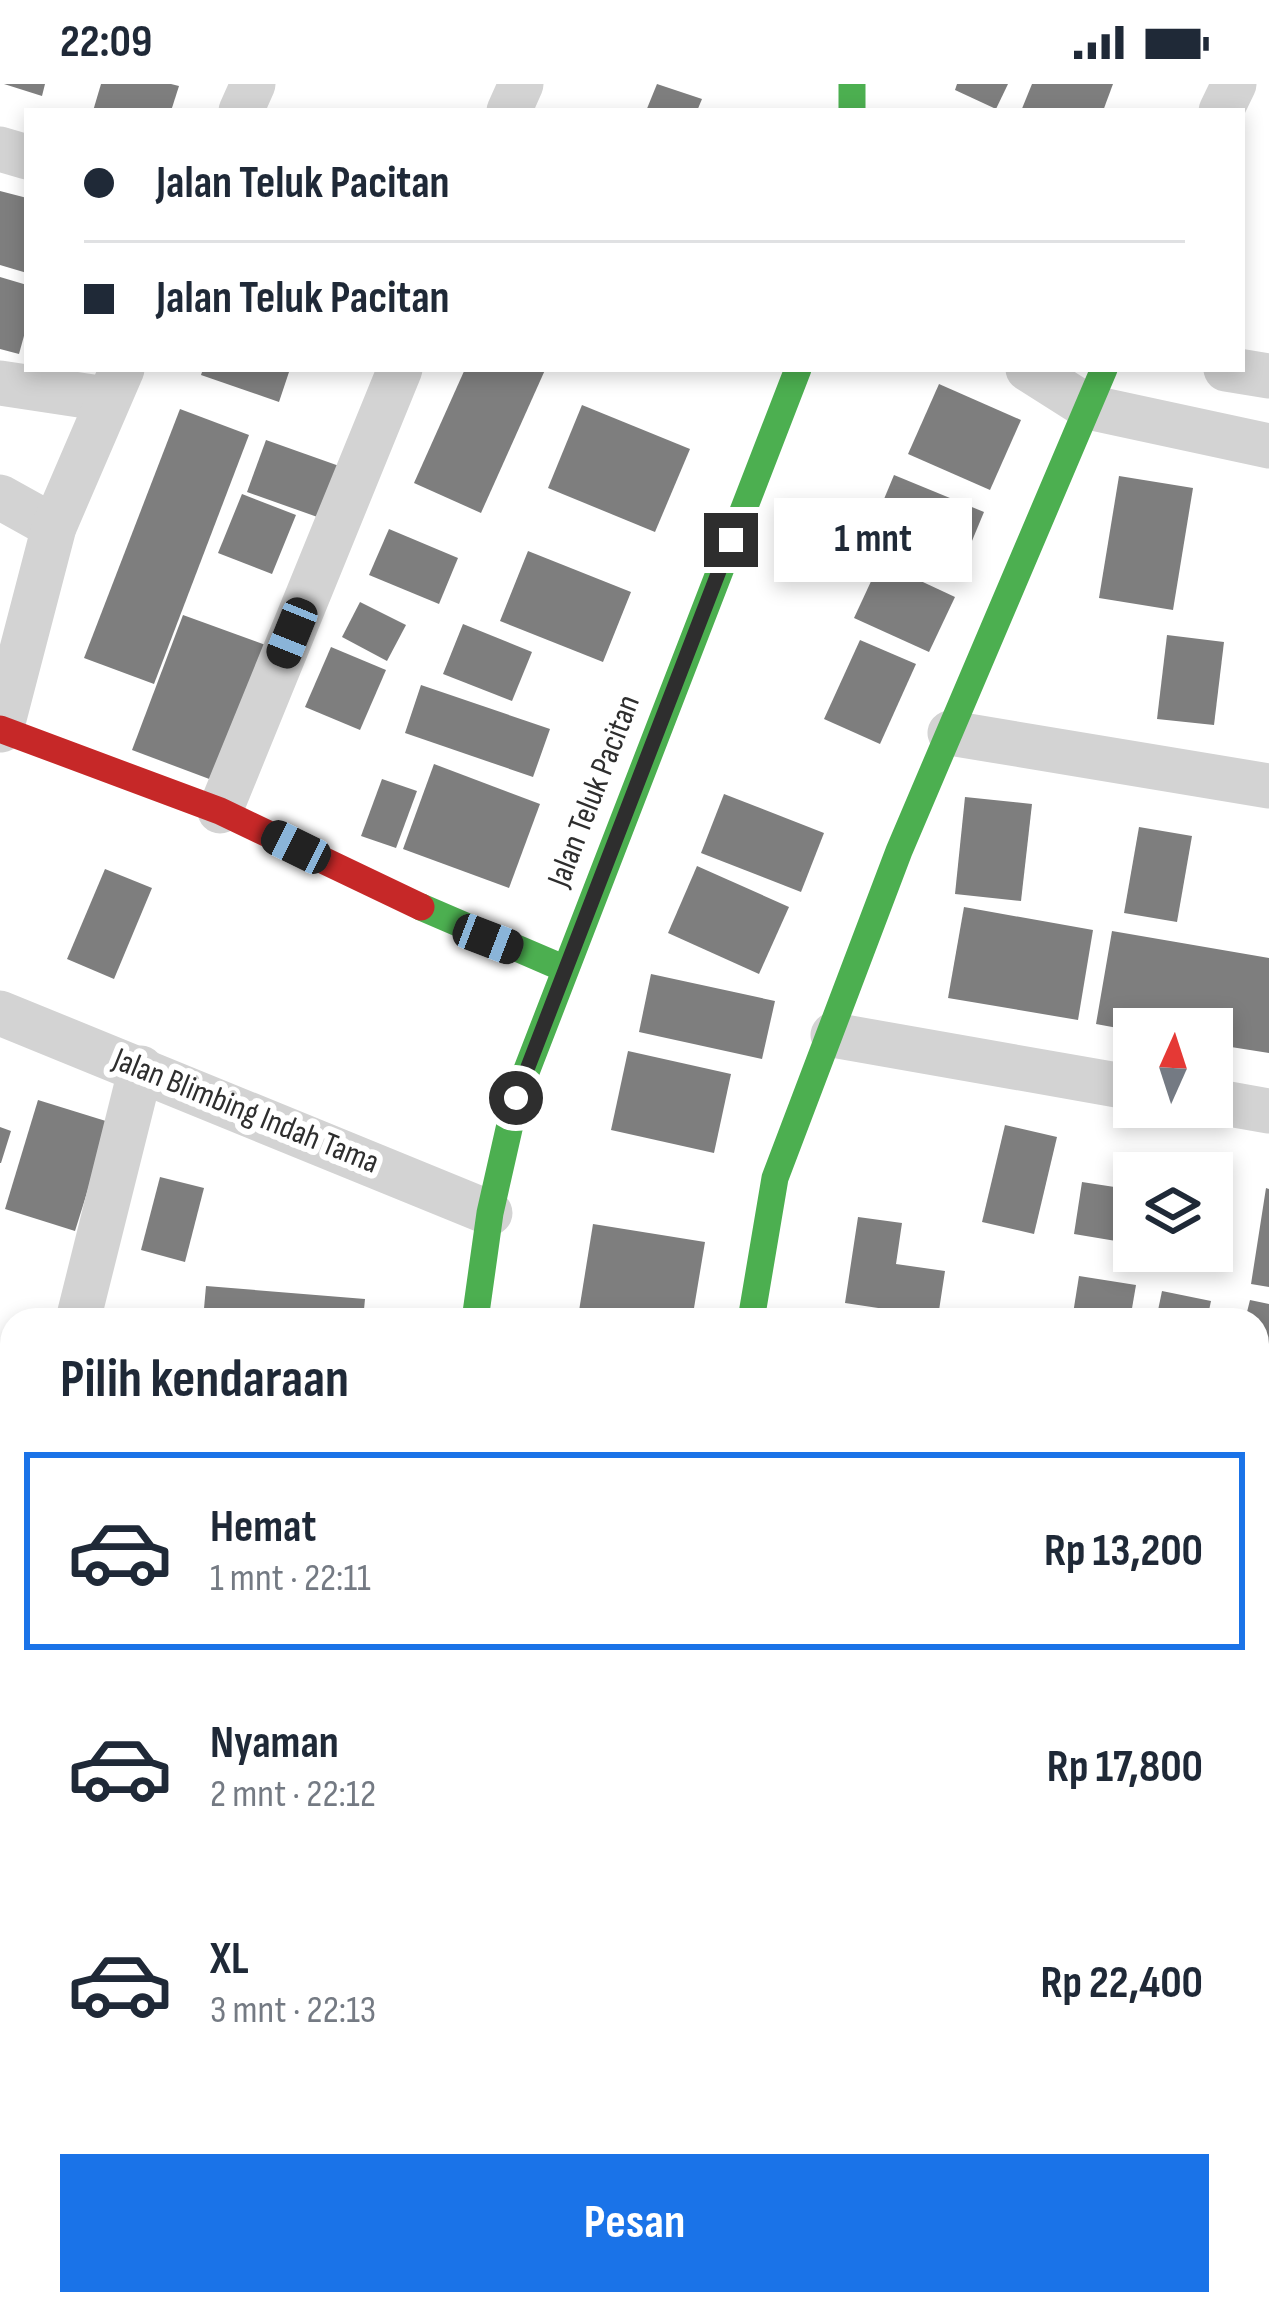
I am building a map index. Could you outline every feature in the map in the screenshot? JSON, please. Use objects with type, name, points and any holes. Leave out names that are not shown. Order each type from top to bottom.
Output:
[{"type":"street","points":[[220,811],[399,372]]},
{"type":"street","name":"Jalan Teluk Pacitan","points":[[477,1308],[490,1213],[516,1098],[797,372]]},
{"type":"street","points":[[1039,372],[1269,446]]},
{"type":"street","points":[[0,383],[114,384],[54,527],[0,730],[220,811],[488,939],[563,968]]},
{"type":"street","points":[[753,1308],[775,1178],[833,1036],[899,851],[1096,388]]},
{"type":"street","points":[[0,496],[54,527]]},
{"type":"street","points":[[950,733],[1269,786]]},
{"type":"street","name":"Jalan Blimbing Indah Tama","points":[[0,1013],[490,1213]]},
{"type":"street","points":[[833,1036],[1113,1084]]},
{"type":"street","points":[[81,1308],[141,1068]]},
{"type":"street","points":[[1233,1105],[1269,1111]]},
{"type":"building","points":[[4,84],[45,84],[42,96]]},
{"type":"building","points":[[101,84],[179,86],[172,108],[94,108]]},
{"type":"building","points":[[657,84],[702,99],[698,108],[647,108]]},
{"type":"building","points":[[957,84],[1008,84],[996,108],[955,90]]},
{"type":"building","points":[[1032,84],[1113,84],[1104,108],[1022,108]]},
{"type":"building","points":[[0,191],[24,197],[24,272],[0,265]]},
{"type":"building","points":[[0,277],[24,284],[24,336],[19,354],[0,349]]},
{"type":"building","points":[[202,372],[289,372],[279,402]]},
{"type":"building","points":[[464,372],[544,372],[481,513],[414,483]]},
{"type":"building","points":[[939,384],[1021,420],[990,490],[908,454]]},
{"type":"building","points":[[582,405],[690,449],[655,532],[548,488]]},
{"type":"building","points":[[180,409],[249,435],[154,684],[84,658]]},
{"type":"building","points":[[266,440],[342,467],[323,519],[247,492]]},
{"type":"building","points":[[894,475],[984,512],[957,577],[867,540]]},
{"type":"building","points":[[1119,476],[1193,488],[1173,610],[1099,598]]},
{"type":"building","points":[[242,494],[296,515],[272,574],[218,553]]},
{"type":"building","points":[[389,529],[458,558],[439,604],[369,575]]},
{"type":"building","points":[[528,551],[631,592],[603,662],[500,621]]},
{"type":"building","points":[[880,562],[955,597],[929,652],[854,618]]},
{"type":"building","points":[[360,602],[406,625],[387,661],[342,637]]},
{"type":"building","points":[[183,615],[271,647],[220,783],[132,750]]},
{"type":"building","points":[[463,624],[532,652],[512,701],[443,674]]},
{"type":"building","points":[[1167,635],[1224,642],[1214,725],[1157,719]]},
{"type":"building","points":[[860,640],[916,664],[880,744],[824,719]]},
{"type":"building","points":[[331,647],[386,670],[360,730],[305,707]]},
{"type":"building","points":[[421,685],[550,729],[533,777],[405,733]]},
{"type":"building","points":[[434,764],[540,804],[509,888],[403,849]]},
{"type":"building","points":[[382,779],[417,791],[396,848],[361,836]]},
{"type":"building","points":[[724,794],[824,833],[801,892],[701,853]]},
{"type":"building","points":[[965,797],[1032,804],[1021,901],[955,894]]},
{"type":"building","points":[[1139,827],[1192,836],[1177,922],[1124,913]]},
{"type":"building","points":[[697,866],[789,907],[759,974],[668,933]]},
{"type":"building","points":[[105,869],[152,888],[114,979],[67,959]]},
{"type":"building","points":[[964,907],[1093,930],[1078,1020],[948,998]]},
{"type":"building","points":[[1112,931],[1269,958],[1269,1053],[1233,1047],[1233,1008],[1113,1008],[1113,1027],[1096,1024]]},
{"type":"building","points":[[651,974],[775,1001],[762,1059],[639,1032]]},
{"type":"building","points":[[628,1051],[731,1074],[714,1153],[611,1130]]},
{"type":"building","points":[[38,1100],[109,1122],[75,1231],[5,1209]]},
{"type":"building","points":[[1005,1125],[1057,1137],[1034,1234],[982,1222]]},
{"type":"building","points":[[0,1127],[11,1131],[1,1163],[0,1163]]},
{"type":"building","points":[[160,1177],[204,1188],[185,1262],[141,1250]]},
{"type":"building","points":[[1082,1182],[1113,1187],[1113,1240],[1074,1234]]},
{"type":"building","points":[[1269,1189],[1269,1287],[1251,1284]]},
{"type":"building","points":[[858,1217],[902,1223],[896,1264],[945,1271],[939,1308],[845,1303]]},
{"type":"building","points":[[593,1224],[705,1242],[694,1308],[579,1308]]},
{"type":"building","points":[[1079,1276],[1136,1285],[1132,1308],[1074,1308]]},
{"type":"building","points":[[206,1286],[365,1299],[364,1308],[204,1308]]},
{"type":"building","points":[[1162,1291],[1211,1301],[1210,1308],[1158,1308]]},
{"type":"building","points":[[1250,1300],[1269,1304],[1269,1308],[1248,1308]]},
{"type":"traffic: fast","points":[[852,84],[852,108]]},
{"type":"traffic: fast","points":[[477,1308],[490,1213],[516,1098],[797,372]]},
{"type":"traffic: fast","points":[[753,1308],[775,1178],[899,851],[1103,372]]},
{"type":"traffic: fast","points":[[421,907],[563,968]]},
{"type":"traffic: jam","points":[[0,729],[220,811],[421,907]]},
{"type":"route","points":[[516,1098],[731,540]]}]
